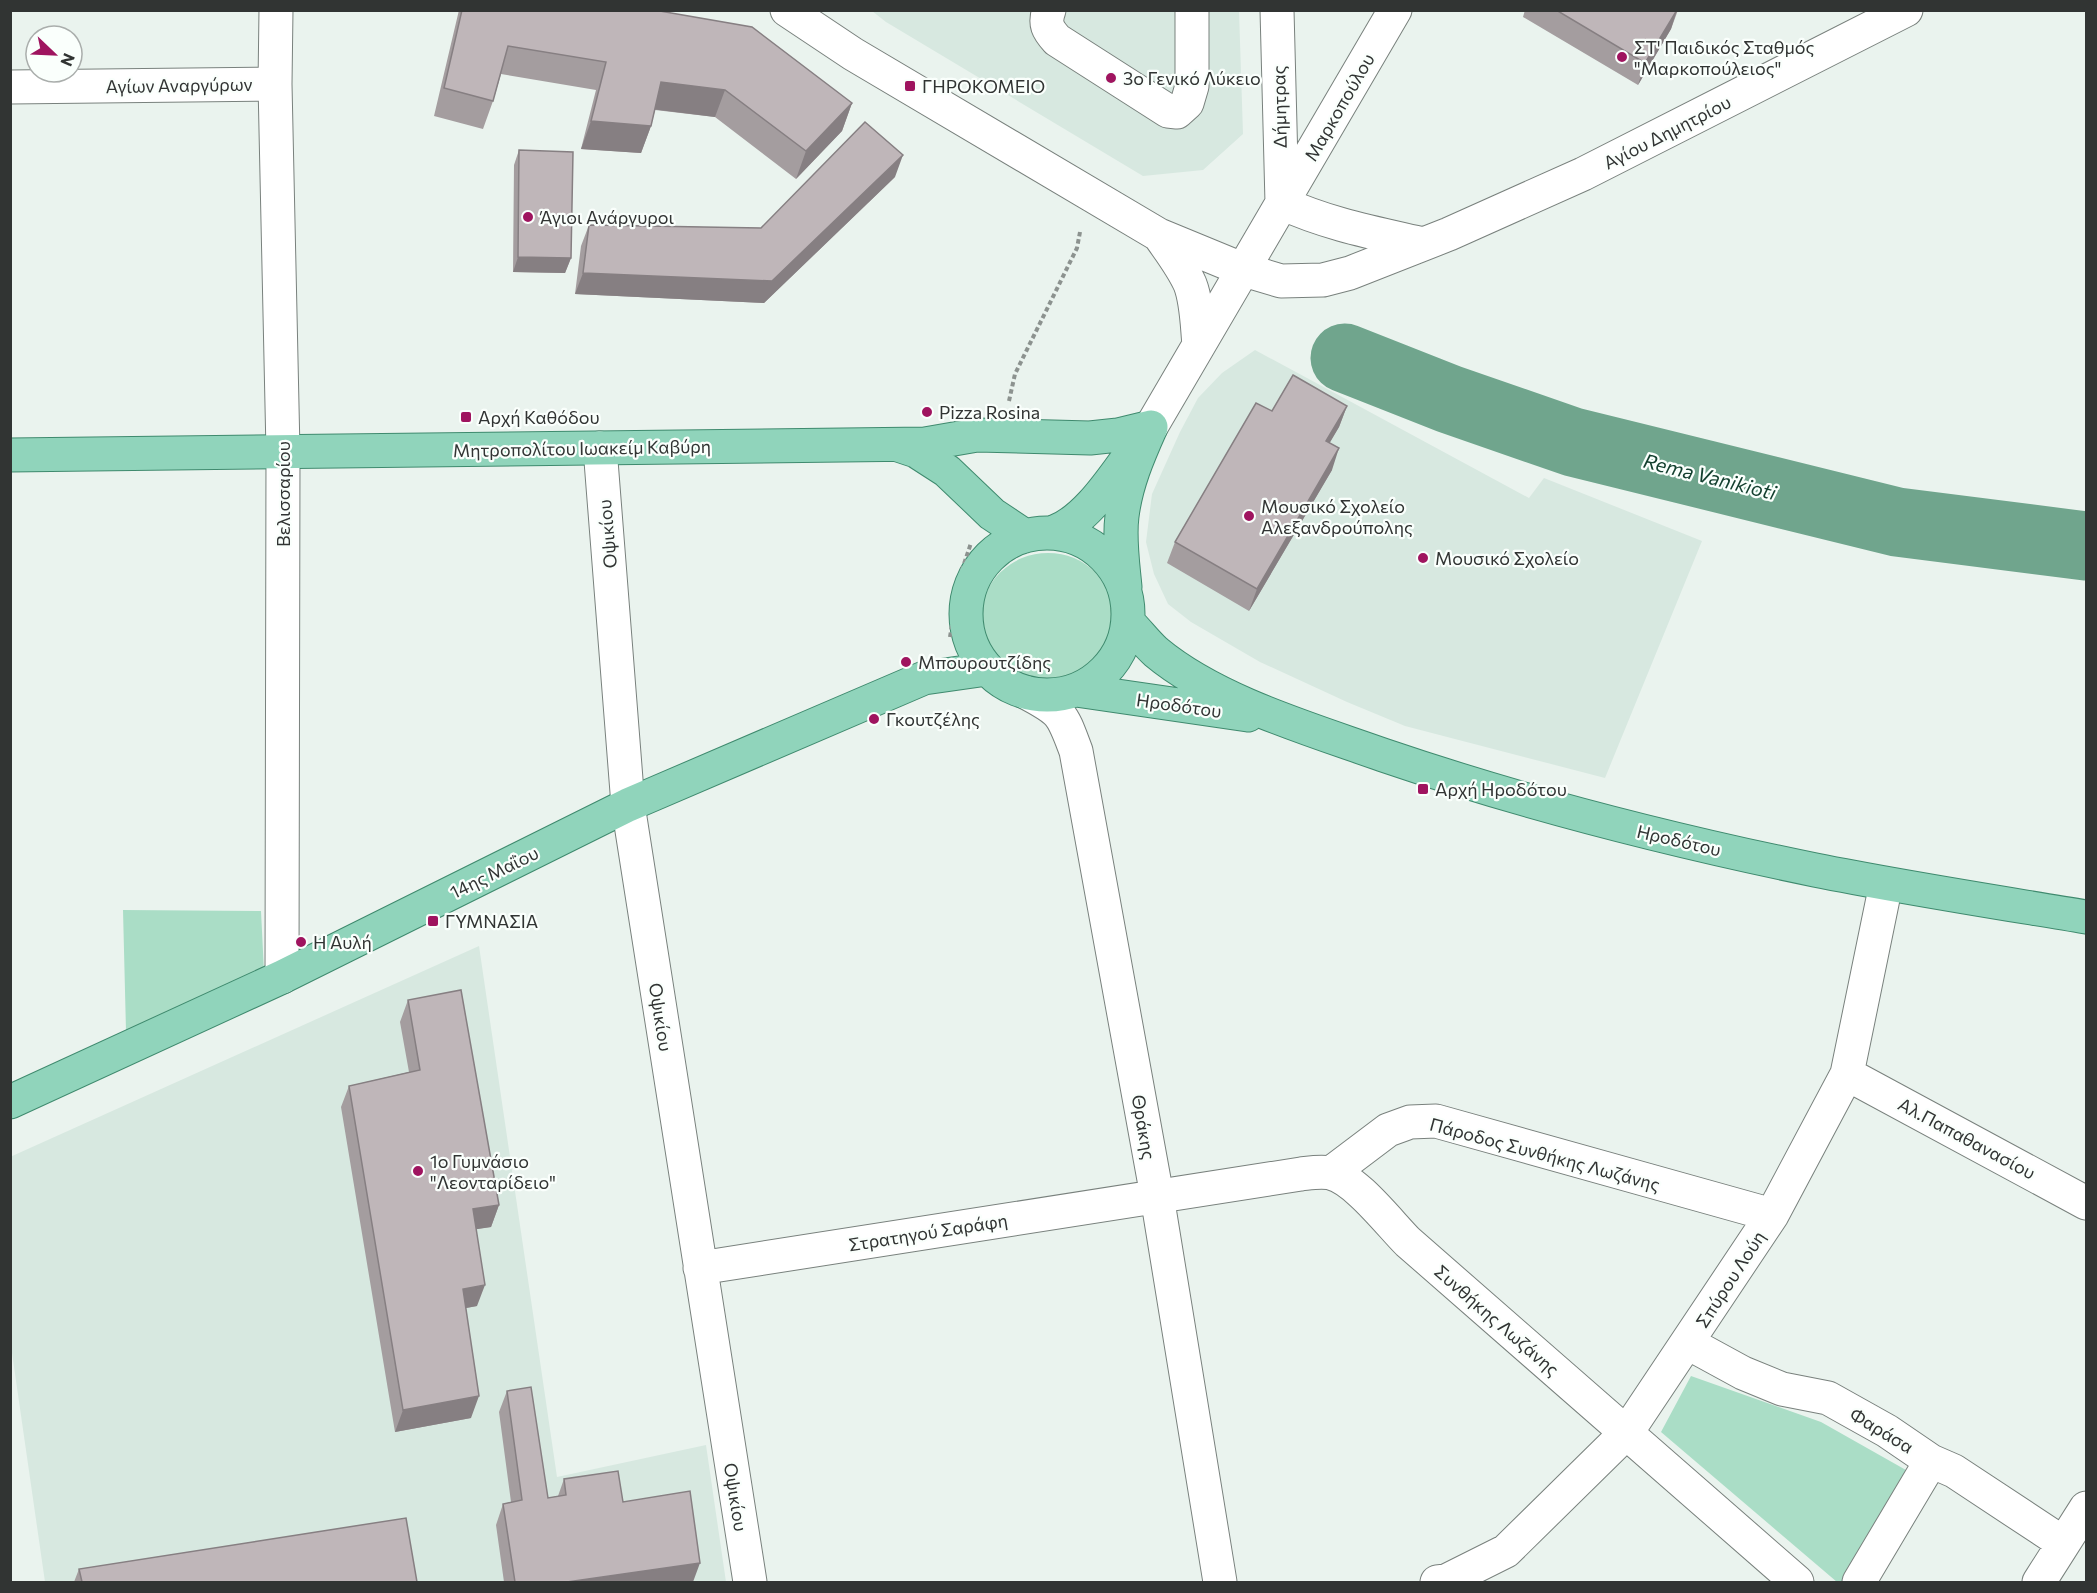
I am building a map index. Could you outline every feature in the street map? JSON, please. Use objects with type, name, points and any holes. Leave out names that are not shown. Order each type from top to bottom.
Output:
[{"type":"main road","name":"Μητροπολίτου Ιωακείμ Καβύρη","points":[[10,454],[925,444],[977,435],[1090,438],[1118,435],[1151,427]]},
{"type":"main road","points":[[1151,427],[1128,484],[1121,519],[1122,555],[1128,606],[1128,622],[1123,644],[1112,663],[1096,679],[1076,690],[1052,695],[1027,693],[1005,684],[987,669],[972,646],[966,619],[969,592],[981,567],[1000,548],[1039,534],[1066,528],[1103,491],[1151,427]]},
{"type":"main road","points":[[897,444],[931,459],[947,471],[992,514],[1039,534],[1077,538],[1098,550],[1115,568],[1125,590]]},
{"type":"main road","name":"Ηροδότου","points":[[1128,622],[1156,651],[1190,675],[1282,720],[1512,797],[1681,840],[1886,884],[2086,917]]},
{"type":"main road","name":"14ης Μαΐου","points":[[10,1102],[282,977],[628,806],[924,678],[987,669]]},
{"type":"main road","name":"Ηροδότου","points":[[1076,690],[1282,720]]},
{"type":"street","name":"Βελισσαρίου","points":[[276,10],[275,84],[283,452],[282,977]]},
{"type":"street","name":"Αγίου Δημητρίου","points":[[787,10],[853,54],[1159,235],[1244,270],[1281,281],[1323,280],[1350,273],[1505,210],[1583,174],[1906,10]]},
{"type":"street","points":[[1049,10],[1045,19],[1048,30],[1057,40],[1168,111],[1177,112],[1187,103],[1192,86],[1192,10]]},
{"type":"street","name":"Δήμητρας","points":[[1277,10],[1282,203]]},
{"type":"street","name":"Μαρκοπούλου","points":[[1151,427],[1395,10]]},
{"type":"street","name":"Αγίων Αναργύρων","points":[[10,87],[275,84]]},
{"type":"street","points":[[1282,203],[1335,224],[1423,244]]},
{"type":"street","points":[[1159,235],[1178,261],[1190,285],[1197,315],[1199,345]]},
{"type":"street","name":"Οψικίου","points":[[600,448],[628,806],[750,1582]]},
{"type":"street","name":"Θράκης","points":[[1027,693],[1050,705],[1061,714],[1076,751],[1157,1196],[1220,1582]]},
{"type":"street","name":"Σπύρου Λούη","points":[[1437,1582],[1446,1581],[1506,1551],[1627,1432],[1772,1215],[1847,1074],[1886,884]]},
{"type":"street","name":"Αλ.Παπαθανασίου","points":[[1847,1074],[2086,1203]]},
{"type":"street","name":"Πάροδος Συνθήκης Λωζάνης","points":[[1331,1173],[1388,1130],[1410,1122],[1436,1121],[1772,1215]]},
{"type":"street","points":[[1157,1196],[1301,1174],[1331,1173]]},
{"type":"street","name":"Συνθήκης Λωζάνης","points":[[1331,1173],[1364,1196],[1408,1242],[1797,1582]]},
{"type":"street","name":"Στρατηγού Σαράφη","points":[[700,1269],[1157,1196]]},
{"type":"street","name":"Φαράσα","points":[[1688,1343],[1743,1373],[1782,1389],[1828,1398],[1887,1431],[1931,1461],[1954,1471],[2063,1544]]},
{"type":"street","points":[[1858,1582],[1931,1461]]},
{"type":"street","points":[[2039,1582],[2086,1508]]},
{"type":"path","points":[[1016,436],[1008,404],[1015,374],[1077,248],[1082,225]]},
{"type":"path","points":[[924,678],[917,665],[918,660],[944,644],[952,635],[954,604],[960,576],[973,539],[964,511],[978,499]]},
{"type":"shaded area","name":"3o Γενικό Λύκειο","points":[[872,11],[1239,11],[1243,134],[1203,170],[1143,176],[886,22]]},
{"type":"shaded area","name":"Μουσικό Σχολείο","points":[[1255,350],[1529,498],[1544,478],[1702,541],[1605,778],[1405,726],[1260,662],[1191,622],[1168,604],[1154,574],[1146,542],[1152,494],[1198,398],[1222,373]]},
{"type":"shaded area","points":[[479,946],[557,1477],[706,1445],[726,1582],[45,1582],[11,1346],[10,1157]]},
{"type":"green space","points":[[1048,553],[1074,558],[1086,564],[1096,573],[1105,583],[1111,595],[1116,621],[1111,647],[1105,659],[1096,669],[1086,678],[1074,684],[1048,689],[1022,684],[1010,678],[1000,669],[991,659],[985,647],[980,621],[985,595],[991,583],[1000,573],[1010,564],[1022,558]]},
{"type":"green space","points":[[123,910],[261,911],[264,972],[126,1031]]},
{"type":"green space","points":[[1691,1376],[1821,1422],[1913,1474],[1846,1582],[1837,1582],[1661,1432]]},
{"type":"building","points":[[462,10],[654,10],[752,27],[852,103],[806,151],[725,90],[661,82],[651,126],[591,121],[606,62],[508,46],[493,101],[444,88]]},
{"type":"building","points":[[1556,10],[1677,10],[1645,63]]},
{"type":"building","points":[[865,122],[903,155],[772,281],[583,273],[589,225],[761,228]]},
{"type":"building","points":[[519,150],[573,152],[571,258],[518,257]]},
{"type":"building","name":"Μουσικό Σχολείο Αλεξανδρούπολης","points":[[1293,375],[1347,406],[1326,441],[1339,448],[1257,589],[1175,542],[1256,403],[1272,411]]},
{"type":"building","points":[[461,990],[499,1205],[473,1209],[485,1285],[463,1289],[479,1396],[403,1410],[349,1086],[420,1070],[408,1000]]},
{"type":"building","points":[[531,1387],[548,1498],[566,1495],[564,1479],[618,1471],[623,1502],[690,1491],[700,1563],[567,1582],[515,1582],[503,1504],[522,1500],[507,1391]]},
{"type":"building","points":[[406,1518],[417,1582],[82,1582],[79,1569]]},
{"type":"waterway","name":"Rema Vanikioti","points":[[1345,358],[1449,399],[1573,442],[1897,522],[2086,546]]},
{"type":"place","name":"ΣΤ' Παιδικός Σταθμός \"Μαρκοπούλειος\"","points":[[1622,57]]},
{"type":"place","name":"3o Γενικό Λύκειο","points":[[1111,78]]},
{"type":"place","name":"ΓΗΡΟΚΟΜΕΙΟ","points":[[910,86]]},
{"type":"place","name":"Άγιοι Ανάργυροι","points":[[528,217]]},
{"type":"place","name":"Pizza Rosina","points":[[927,412]]},
{"type":"place","name":"Αρχή Καθόδου","points":[[466,417]]},
{"type":"place","name":"Μουσικό Σχολείο Αλεξανδρούπολης","points":[[1249,516]]},
{"type":"place","name":"Μουσικό Σχολείο","points":[[1423,558]]},
{"type":"place","name":"Μπουρουτζίδης","points":[[906,662]]},
{"type":"place","name":"Γκουτζέλης","points":[[874,719]]},
{"type":"place","name":"Αρχή Ηροδότου","points":[[1423,789]]},
{"type":"place","name":"ΓΥΜΝΑΣΙΑ","points":[[433,921]]},
{"type":"place","name":"Η Αυλή","points":[[301,942]]},
{"type":"place","name":"1ο Γυμνάσιο \"Λεονταρίδειο\"","points":[[418,1171]]}]
